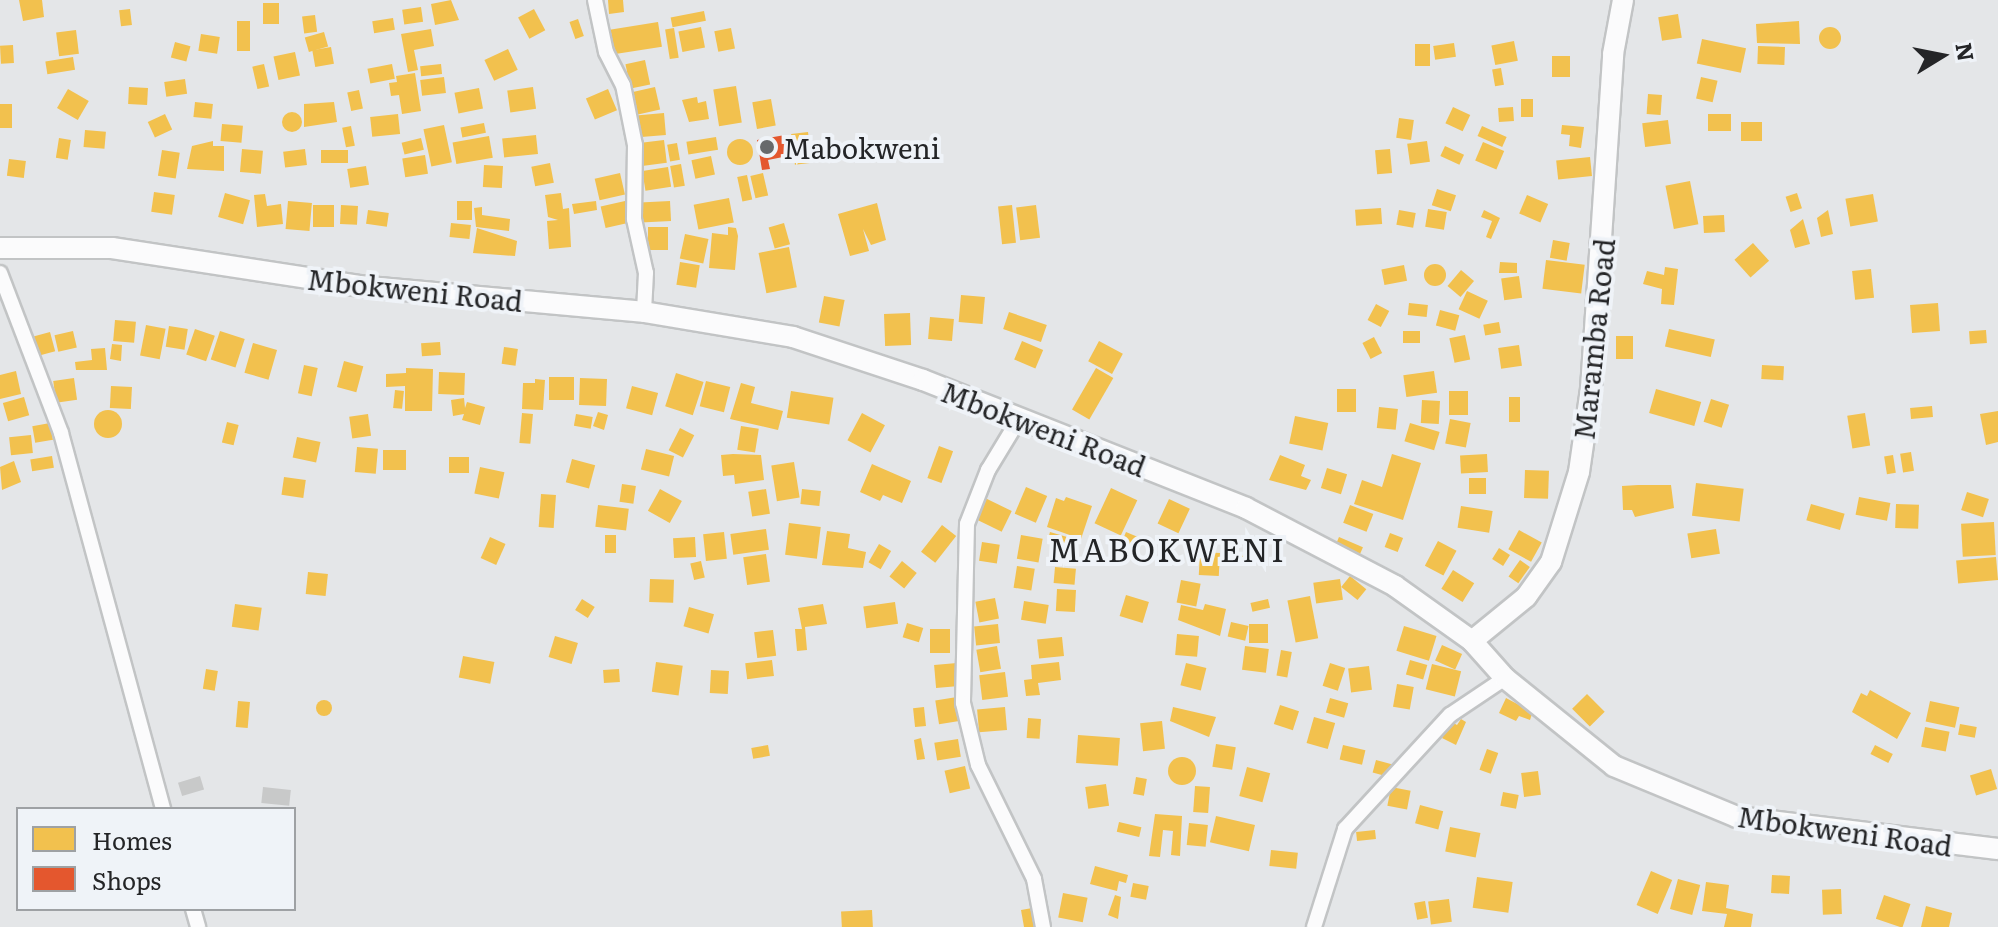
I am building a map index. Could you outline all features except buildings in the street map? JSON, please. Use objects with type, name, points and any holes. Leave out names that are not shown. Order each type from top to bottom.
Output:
[{"type":"street","points":[[595,0],[606,52],[623,85],[635,145],[634,219],[646,273],[644,312]]},
{"type":"street","name":"Maramba Road","points":[[1472,641],[1526,597],[1551,562],[1579,472],[1593,373],[1613,54],[1623,0]]},
{"type":"street","name":"Mbokweni Road","points":[[0,248],[112,248],[359,286],[644,312],[793,337],[1019,419],[1246,508],[1395,586],[1472,641],[1505,678],[1614,766],[1737,817],[1998,849]]},
{"type":"street","points":[[0,273],[61,433],[162,807]]},
{"type":"street","points":[[1019,419],[988,470],[967,524],[963,703],[978,765],[1034,879],[1043,927]]},
{"type":"street","points":[[1314,927],[1345,829],[1450,715],[1505,678]]},
{"type":"place","name":"Mabokweni","points":[[767,147]]},
{"type":"district","name":"MABOKWENI","points":[[1167,548]]}]
